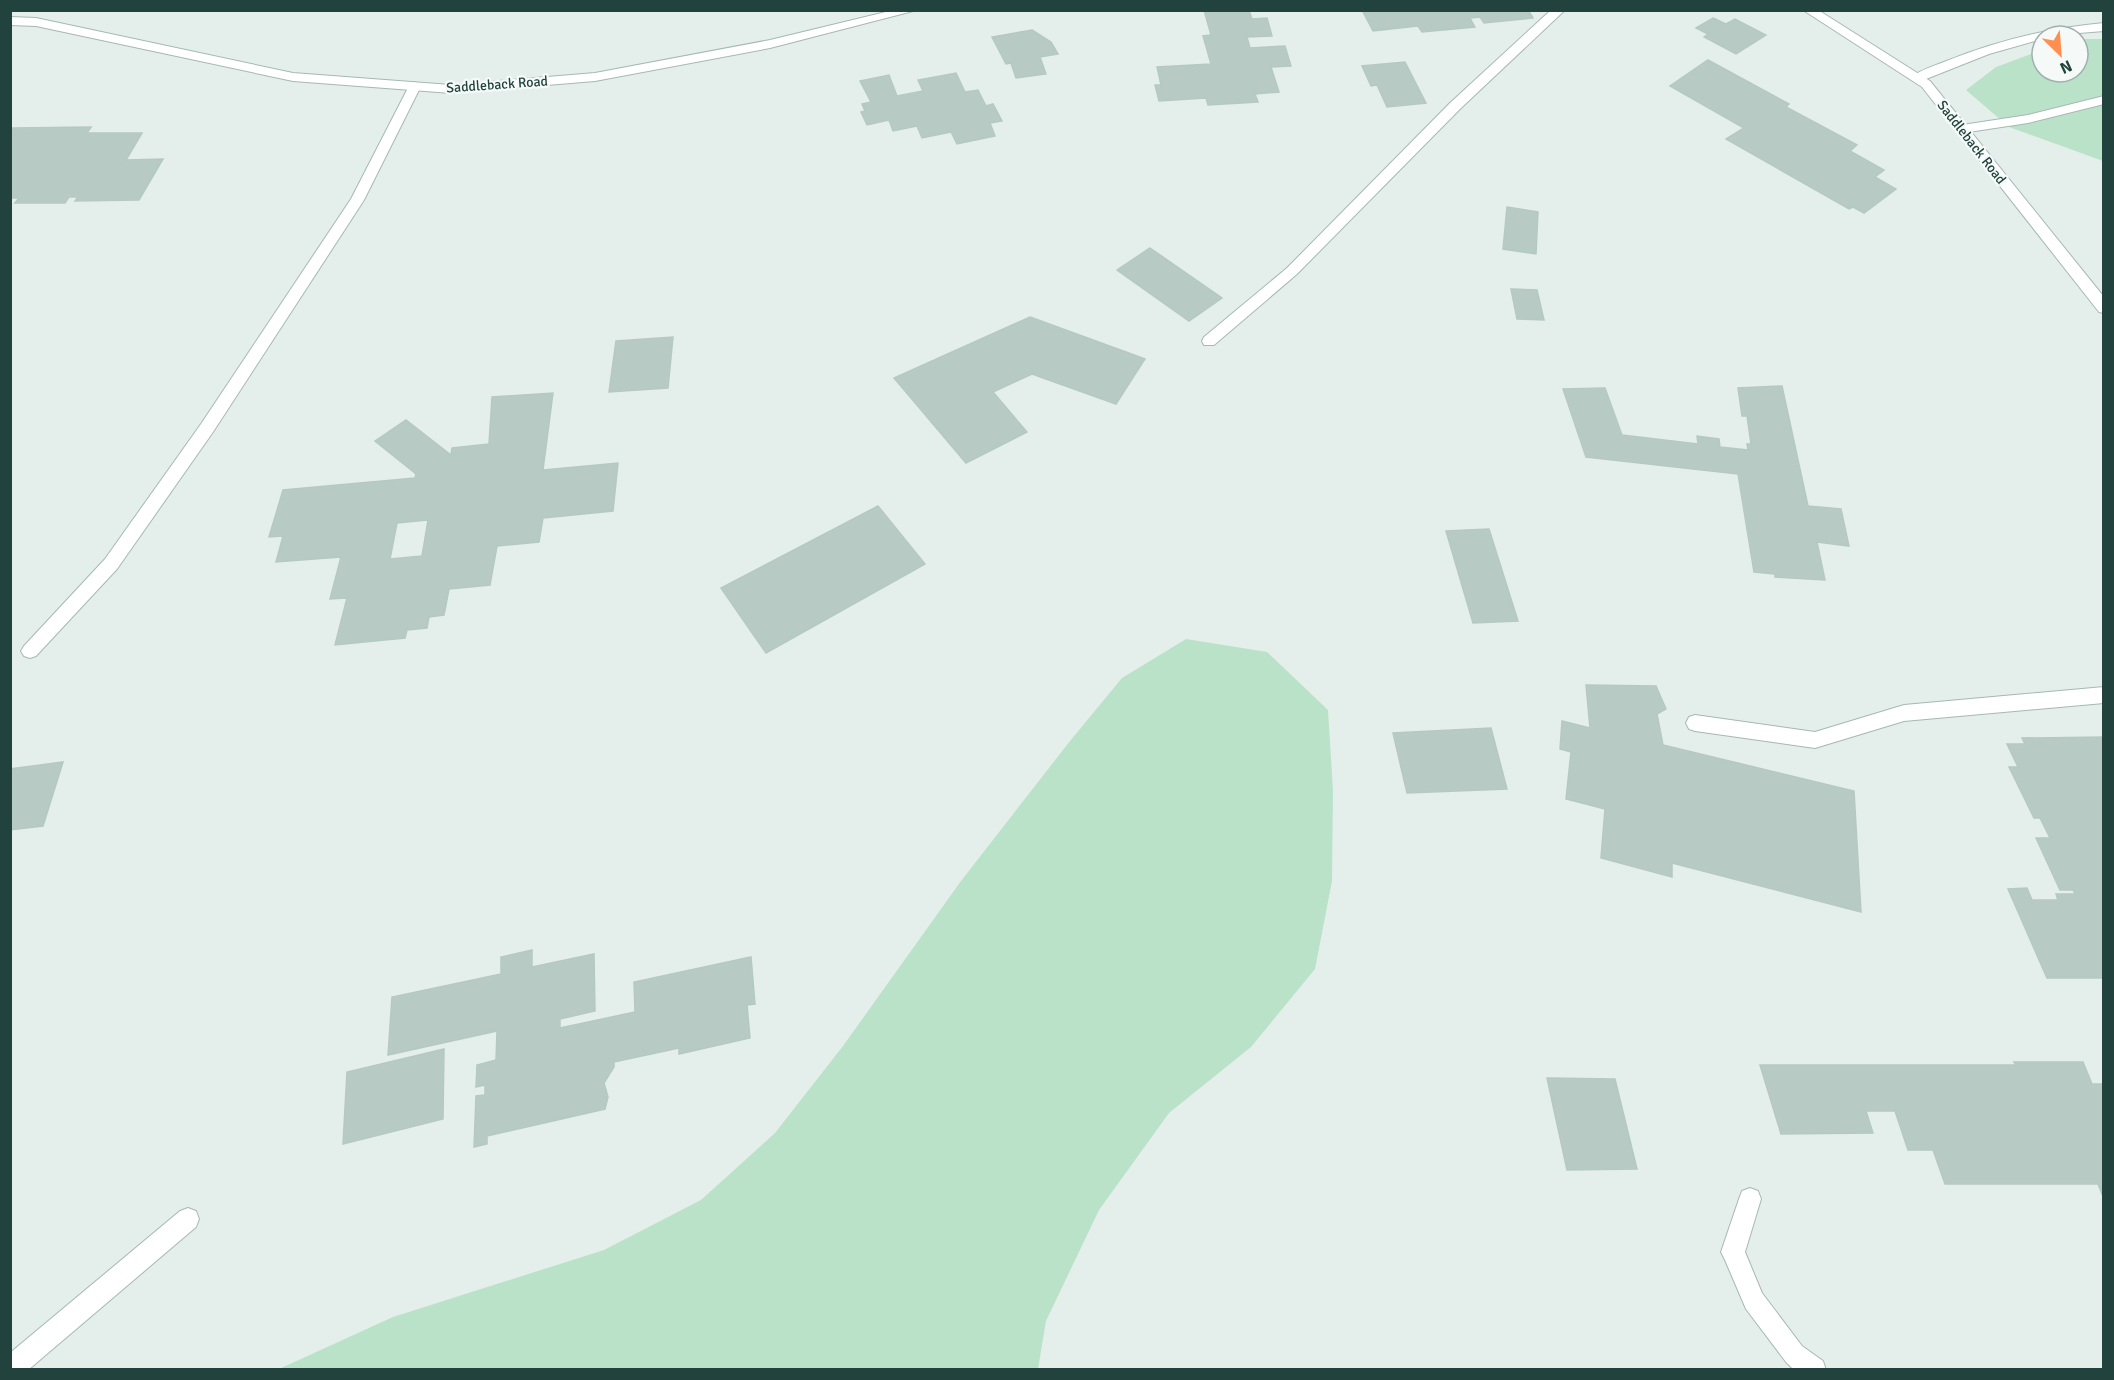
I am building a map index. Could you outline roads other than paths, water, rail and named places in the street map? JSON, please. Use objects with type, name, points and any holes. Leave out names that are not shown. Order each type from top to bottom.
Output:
[{"type":"street","name":"Saddleback Road","points":[[10,21],[36,22],[292,76],[451,89],[595,77],[770,44],[911,10]]},
{"type":"street","points":[[1209,341],[1292,271],[1455,106],[1559,10]]},
{"type":"street","name":"Saddleback Road","points":[[1809,10],[1926,84],[2103,308]]},
{"type":"street","points":[[1917,78],[1959,59],[2039,35],[2103,27]]},
{"type":"street","points":[[30,651],[111,564],[207,428],[357,200],[415,86]]},
{"type":"street","points":[[1962,129],[2028,119],[2103,100]]},
{"type":"street","points":[[1695,723],[1815,740],[1904,713],[2103,695]]},
{"type":"street","points":[[1750,1199],[1733,1252],[1754,1301],[1794,1354],[1814,1370]]},
{"type":"street","points":[[10,1369],[188,1219]]}]
